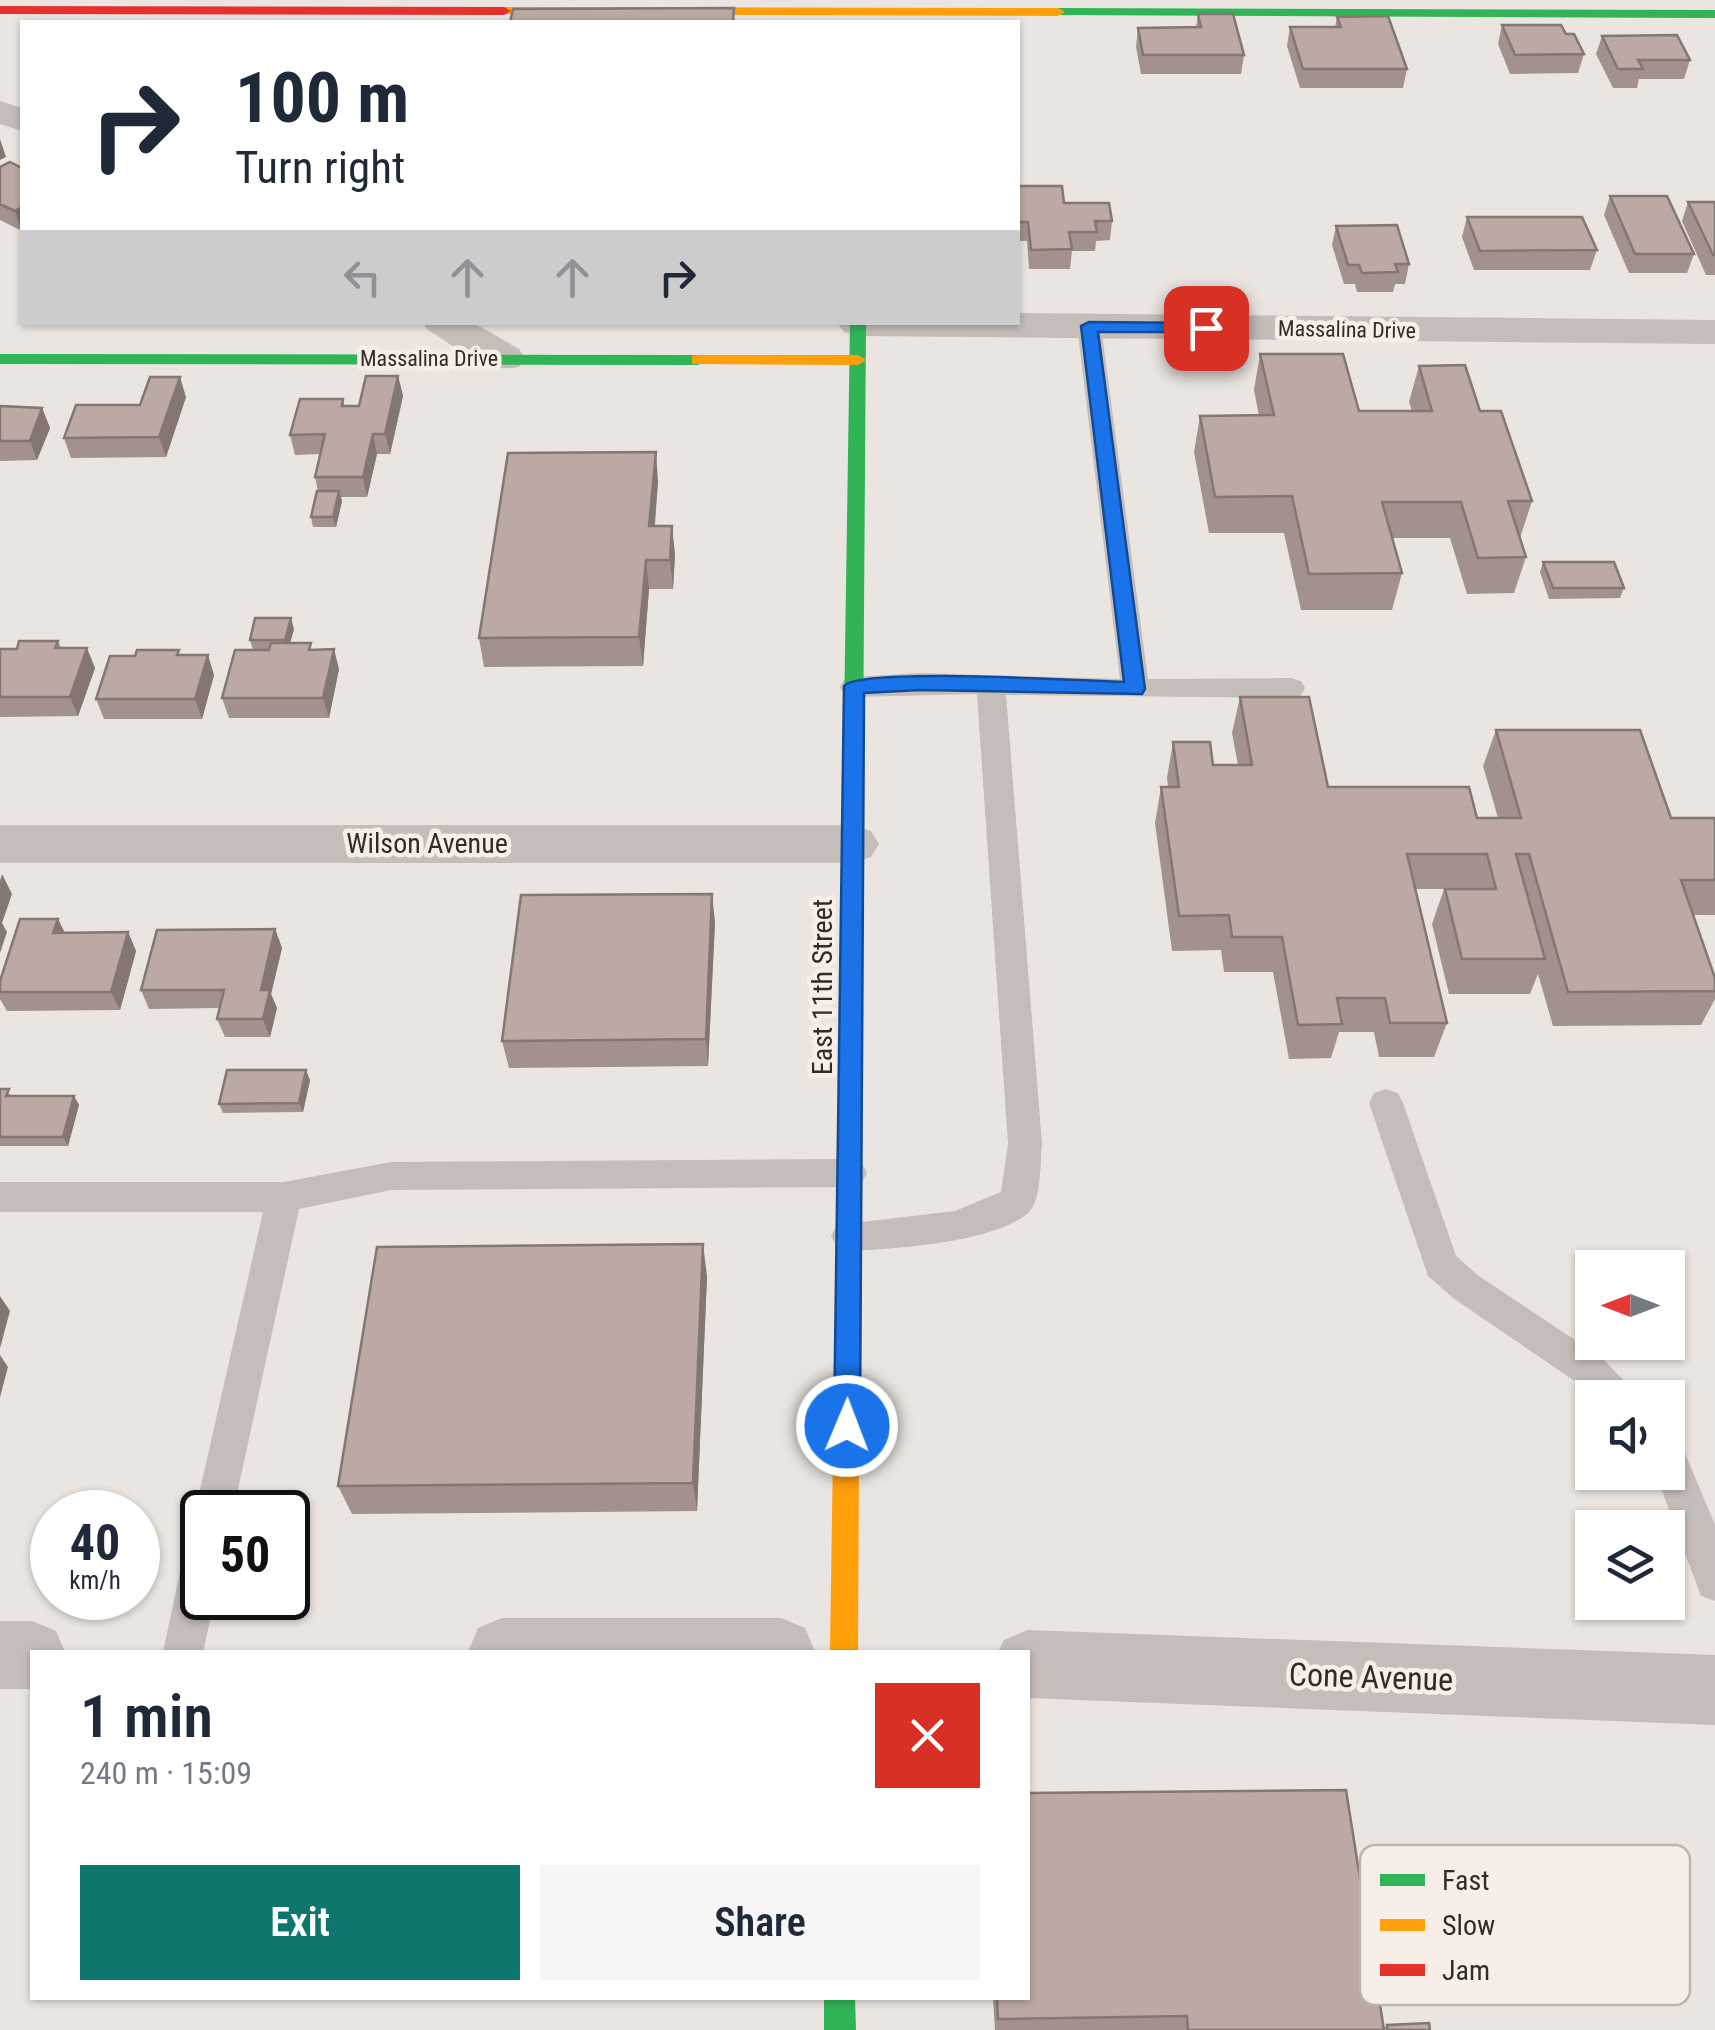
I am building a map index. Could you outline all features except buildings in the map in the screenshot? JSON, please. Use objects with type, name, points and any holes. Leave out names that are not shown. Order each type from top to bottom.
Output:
[{"type":"street","points":[[0,10],[1715,14]]},
{"type":"street","points":[[447,325],[504,358]]},
{"type":"street","name":"Massalina Drive","points":[[0,358],[504,358],[858,335],[1089,326],[1715,332]]},
{"type":"street","name":"East 11th Street","points":[[844,1650],[858,335]]},
{"type":"street","name":"Wilson Avenue","points":[[0,844],[853,844]]},
{"type":"street","points":[[0,1655],[30,1655]]},
{"type":"street","name":"Cone Avenue","points":[[1030,1664],[1715,1690]]},
{"type":"street","points":[[840,2000],[840,2030]]},
{"type":"lane","points":[[1089,326],[1135,689]]},
{"type":"lane","points":[[849,1236],[930,1232],[980,1222],[1017,1201],[1025,1144],[991,685]]},
{"type":"lane","points":[[854,686],[1291,688]]},
{"type":"lane","points":[[1386,1103],[1442,1265],[1598,1380]]},
{"type":"lane","points":[[0,1198],[284,1197],[391,1176],[850,1173]]},
{"type":"lane","points":[[219,1490],[284,1197]]},
{"type":"lane","points":[[1684,1490],[1715,1582]]},
{"type":"lane","points":[[183,1650],[190,1620]]},
{"type":"traffic: fast","points":[[1058,12],[1715,14]]},
{"type":"traffic: fast","points":[[850,1049],[858,325]]},
{"type":"traffic: fast","points":[[0,359],[698,360]]},
{"type":"traffic: fast","points":[[840,2000],[840,2030]]},
{"type":"traffic: slow","points":[[504,11],[1058,12]]},
{"type":"traffic: slow","points":[[698,360],[858,360]]},
{"type":"traffic: slow","points":[[844,1650],[850,1049]]},
{"type":"traffic: jam","points":[[0,10],[504,11]]},
{"type":"route","points":[[847,1426],[854,686],[920,683],[1135,689],[1089,326],[1206,328]]}]
